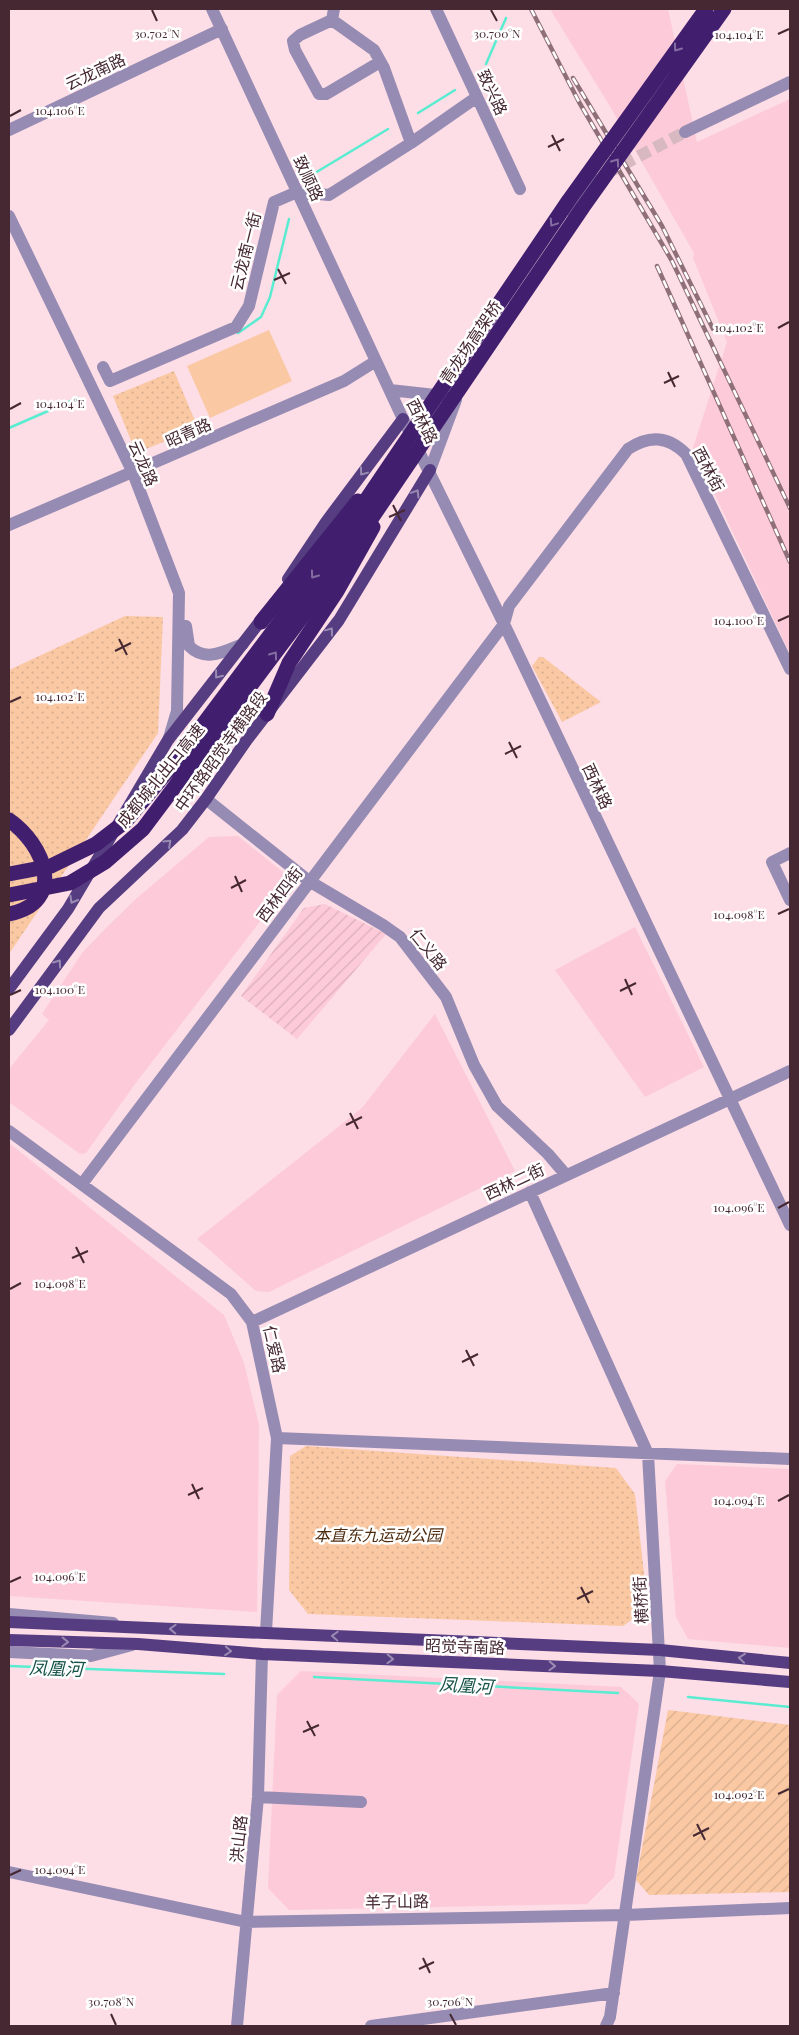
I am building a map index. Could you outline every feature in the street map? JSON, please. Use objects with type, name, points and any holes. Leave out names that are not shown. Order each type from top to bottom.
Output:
[{"type":"highway","name":"青龙场高架桥","points":[[232,685],[318,571],[393,457],[568,200],[706,9]]},
{"type":"highway","name":"青龙场高架桥","points":[[245,694],[329,580],[583,208],[724,9]]},
{"type":"highway","points":[[261,622],[393,457]]},
{"type":"highway","points":[[267,714],[289,664],[338,591],[405,468]]},
{"type":"highway","name":"成都城北出口高速","points":[[9,874],[51,866],[96,844],[126,822],[172,766],[232,685]]},
{"type":"highway","name":"成都城北出口高速","points":[[9,895],[70,883],[106,862],[143,829],[245,694]]},
{"type":"highway","points":[[9,820],[29,837],[43,863],[44,885],[38,898],[25,909],[9,914]]},
{"type":"main road","points":[[695,23],[702,9]]},
{"type":"main road","points":[[710,31],[730,9]]},
{"type":"main road","points":[[9,989],[68,909],[168,740],[261,622],[326,522],[403,419]]},
{"type":"main road","name":"中环路昭觉寺横路段","points":[[9,1030],[99,908],[182,830],[206,799],[267,714],[339,620],[430,470]]},
{"type":"main road","name":"昭觉寺南路","points":[[15,1623],[266,1632],[452,1642],[660,1650],[790,1664]]},
{"type":"main road","name":"昭觉寺南路","points":[[13,1640],[138,1644],[262,1654],[660,1671],[790,1682]]},
{"type":"street","name":"致顺路","points":[[212,9],[376,362]]},
{"type":"street","name":"致兴路","points":[[436,9],[520,189]]},
{"type":"street","points":[[380,62],[326,94],[319,94],[295,50],[293,41],[333,15],[374,50],[380,62],[411,143]]},
{"type":"street","name":"云龙南路","points":[[9,130],[222,29]]},
{"type":"street","points":[[685,132],[790,82]]},
{"type":"street","name":"云龙南一街","points":[[103,367],[110,381],[236,327],[249,306],[274,202],[297,192],[329,195],[411,143],[477,97]]},
{"type":"street","points":[[430,470],[457,398],[566,236],[580,196],[594,180]]},
{"type":"street","name":"云龙路","points":[[9,216],[132,473],[179,593],[177,711],[168,740]]},
{"type":"street","name":"西林路","points":[[376,362],[504,624],[790,1225]]},
{"type":"street","name":"昭青路","points":[[9,525],[344,381],[376,362]]},
{"type":"street","points":[[390,390],[457,398]]},
{"type":"street","name":"西林街","points":[[504,624],[509,606],[620,457],[640,441],[660,440],[675,444],[686,454],[790,669]]},
{"type":"street","points":[[179,593],[189,646],[194,652],[210,656],[243,644]]},
{"type":"street","name":"西林四街","points":[[82,1184],[504,624]]},
{"type":"street","name":"仁义路","points":[[206,799],[309,881],[383,924],[400,937],[446,997],[474,1065],[497,1106],[548,1154],[566,1175]]},
{"type":"street","points":[[790,853],[772,862],[790,900]]},
{"type":"street","name":"西林二街","points":[[252,1322],[790,1071]]},
{"type":"street","name":"仁爱路","points":[[9,1130],[231,1294],[252,1322],[277,1438],[266,1632]]},
{"type":"street","name":"横桥街","points":[[530,1192],[648,1454],[660,1671],[626,1915],[610,2017],[606,2026]]},
{"type":"street","points":[[277,1438],[790,1459]]},
{"type":"street","name":"昭觉寺南路","points":[[9,1614],[95,1619],[140,1627]]},
{"type":"street","name":"昭觉寺南路","points":[[9,1652],[91,1656],[138,1644]]},
{"type":"street","name":"洪山路","points":[[237,2026],[258,1797],[262,1654]]},
{"type":"street","points":[[258,1797],[361,1802]]},
{"type":"street","name":"羊子山路","points":[[9,1872],[246,1922],[626,1915],[790,1908]]},
{"type":"street","points":[[371,2026],[614,1993]]},
{"type":"shaded area","points":[[550,9],[668,9],[697,142],[790,99],[790,654],[693,448],[727,342],[693,258],[694,253],[608,103]]},
{"type":"shaded area","points":[[238,836],[284,873],[285,889],[135,1084],[86,1153],[80,1154],[9,1102],[9,1069],[49,1020],[42,1014],[82,953],[106,928],[137,898],[209,837]]},
{"type":"shaded area","points":[[325,904],[386,934],[297,1039],[241,996],[304,908]]},
{"type":"shaded area","points":[[635,927],[704,1067],[645,1097],[555,970]]},
{"type":"shaded area","points":[[435,1014],[515,1171],[269,1292],[256,1291],[197,1239],[362,1108]]},
{"type":"shaded area","points":[[9,1143],[224,1315],[244,1363],[259,1425],[257,1612],[9,1596]]},
{"type":"shaded area","points":[[677,1464],[790,1469],[790,1648],[688,1639],[676,1617],[665,1481]]},
{"type":"shaded area","points":[[301,1671],[621,1687],[639,1704],[614,1877],[587,1904],[289,1910],[268,1888],[277,1695]]},
{"type":"green space","points":[[269,330],[292,381],[210,418],[187,366]]},
{"type":"green space","points":[[174,371],[198,428],[136,453],[113,396]]},
{"type":"green space","points":[[125,616],[163,617],[158,733],[9,954],[9,670]]},
{"type":"green space","points":[[539,657],[543,657],[601,702],[562,722],[532,666]]},
{"type":"green space","name":"本直东九运动公园","points":[[306,1446],[616,1468],[635,1494],[648,1608],[623,1626],[308,1614],[289,1590],[290,1456]]},
{"type":"green space","points":[[668,1710],[790,1725],[790,1892],[649,1895],[636,1880]]},
{"type":"waterway","points":[[486,64],[506,18]]},
{"type":"waterway","points":[[418,113],[455,90]]},
{"type":"waterway","points":[[315,173],[388,129]]},
{"type":"waterway","points":[[238,333],[261,317],[270,297],[289,219]]},
{"type":"waterway","points":[[9,428],[78,398]]},
{"type":"waterway","name":"凤凰河","points":[[9,1666],[224,1674]]},
{"type":"waterway","name":"凤凰河","points":[[314,1677],[618,1693]]},
{"type":"waterway","name":"凤凰河","points":[[688,1697],[790,1707]]},
{"type":"tunnel","points":[[607,173],[685,132]]},
{"type":"railway","points":[[531,9],[579,102],[672,261],[790,508]]},
{"type":"railway","points":[[573,78],[662,226],[713,329]]},
{"type":"railway","points":[[657,266],[790,562]]}]
